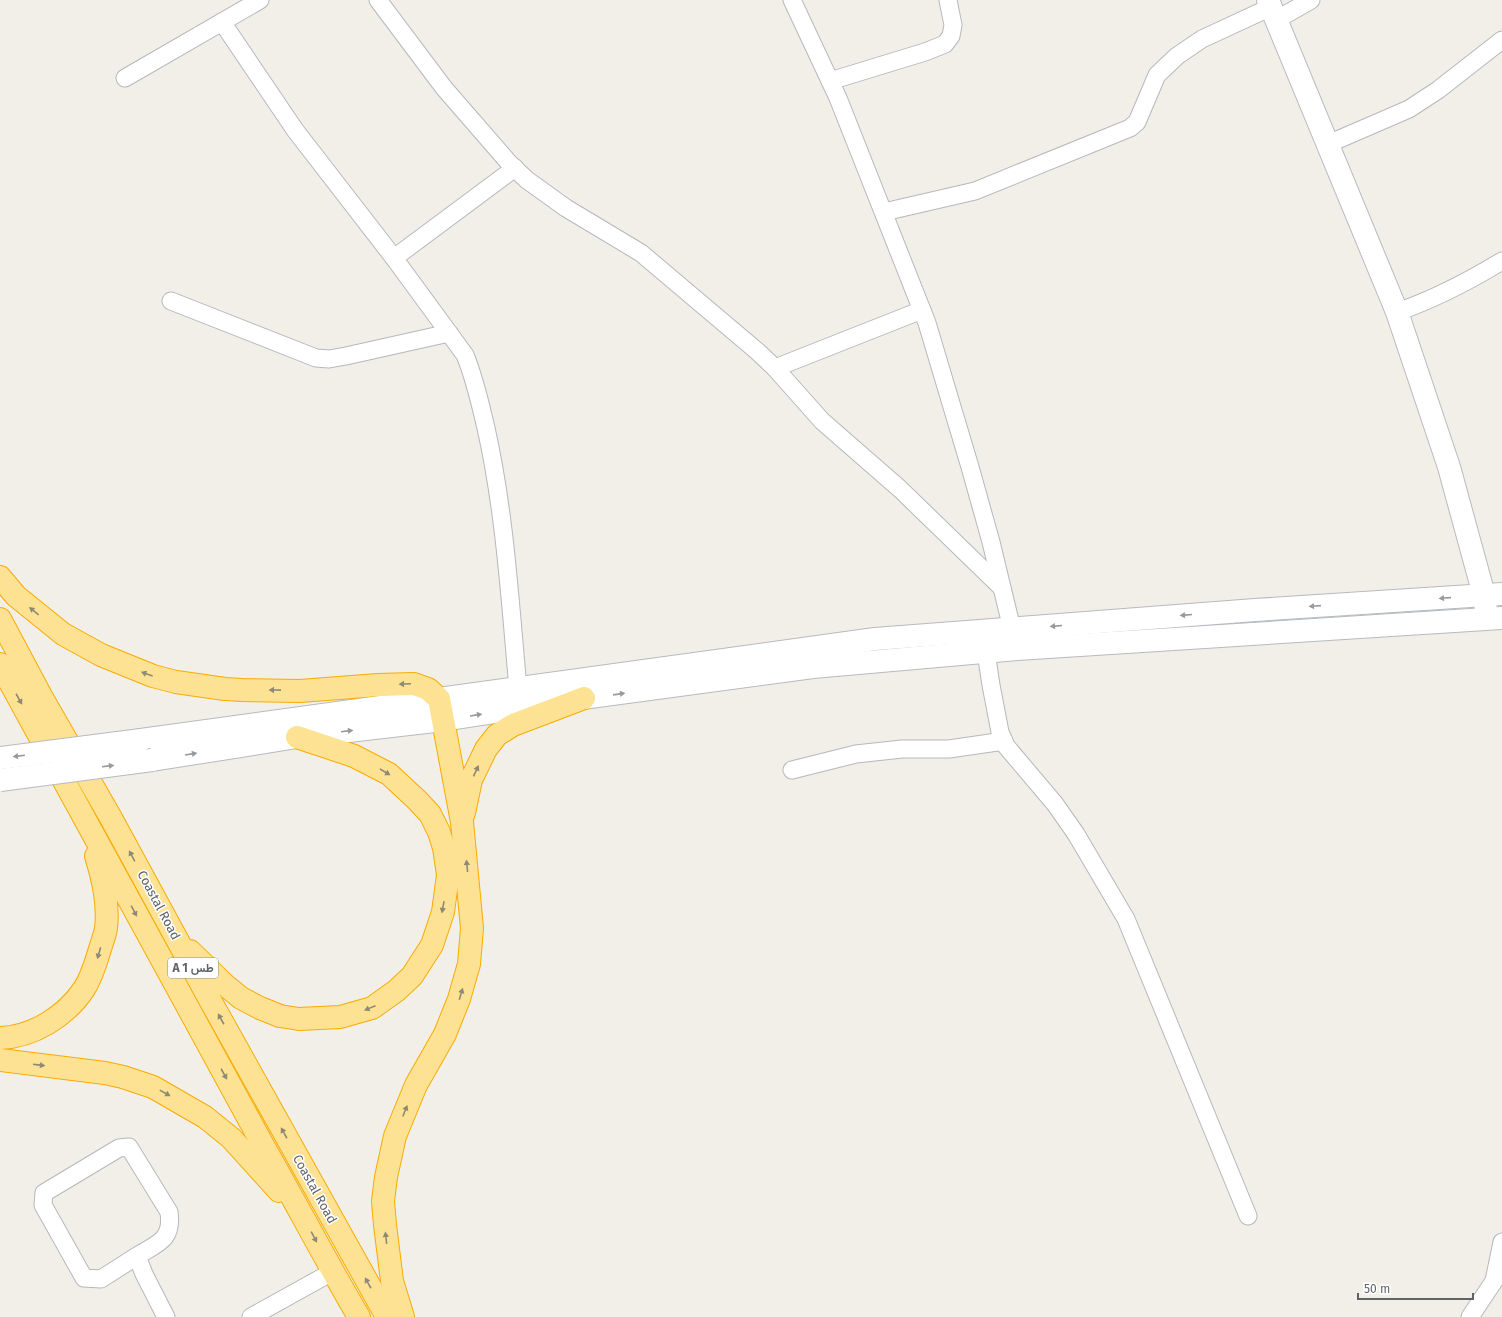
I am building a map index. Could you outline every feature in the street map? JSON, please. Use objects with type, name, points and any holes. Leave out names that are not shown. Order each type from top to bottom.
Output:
[{"type":"highway","points":[[0,577],[16,596],[63,634],[101,655],[153,676],[176,682],[231,690],[300,691],[378,685],[414,684],[428,689],[441,709],[462,822],[472,928],[469,964],[459,999],[445,1034],[416,1085],[395,1136],[386,1177],[383,1201],[392,1281],[403,1317]]},
{"type":"highway","name":"Coastal Road","points":[[0,619],[41,696],[111,818],[387,1317]]},
{"type":"highway","name":"Coastal Road","points":[[0,664],[140,923],[358,1317]]},
{"type":"highway","points":[[462,822],[471,780],[486,749],[497,735],[513,726],[584,698]]},
{"type":"highway","points":[[179,943],[192,952],[225,985],[241,998],[280,1016],[299,1019],[340,1017],[372,1008],[396,991],[412,976],[432,945],[443,912],[448,874],[444,848],[439,832],[430,814],[418,800],[389,774],[354,756],[297,737]]},
{"type":"highway","points":[[0,1038],[9,1038],[29,1032],[45,1025],[59,1015],[72,1003],[84,988],[97,962],[106,929],[107,901],[98,862],[79,808]]},
{"type":"highway","points":[[0,1060],[105,1073],[153,1087],[205,1117],[231,1138],[303,1216]]},
{"type":"main road","points":[[0,758],[141,740],[441,709],[584,698],[813,667],[986,652],[1495,618],[1493,595],[1397,312],[1272,9]]},
{"type":"main road","points":[[0,780],[152,760],[297,737],[441,709],[518,688],[867,640],[1255,610],[1493,595]]},
{"type":"street","points":[[125,78],[260,0]]},
{"type":"street","points":[[378,0],[444,88],[527,180],[566,208],[641,253],[757,352],[775,368],[822,420],[900,489],[1002,588]]},
{"type":"street","points":[[792,0],[830,82],[884,212],[922,310],[946,382],[1012,629]]},
{"type":"street","points":[[830,82],[925,52],[944,44],[951,36],[953,25],[948,0]]},
{"type":"street","points":[[884,212],[975,191],[1130,128],[1137,122],[1156,75],[1177,56],[1202,39],[1272,9],[1311,0]]},
{"type":"street","points":[[222,22],[295,130],[394,258],[465,355],[472,373],[495,471],[518,688]]},
{"type":"street","points":[[1328,144],[1410,109],[1438,90],[1502,40]]},
{"type":"street","points":[[394,258],[515,168]]},
{"type":"street","points":[[1397,312],[1422,304],[1468,281],[1502,261]]},
{"type":"street","points":[[171,301],[316,358],[329,359],[346,356],[449,333]]},
{"type":"street","points":[[775,368],[922,310]]},
{"type":"street","points":[[986,652],[1000,732],[1004,741],[1013,755],[1055,804],[1076,834],[1126,919],[1248,1216]]},
{"type":"street","points":[[792,770],[856,754],[902,749],[949,749],[1004,741]]},
{"type":"street","points":[[129,1147],[169,1212],[171,1223],[166,1238],[138,1256],[101,1279],[84,1278],[43,1205],[44,1193],[119,1148],[129,1147]]},
{"type":"street","points":[[1470,1317],[1494,1281],[1502,1242]]},
{"type":"street","points":[[138,1256],[144,1274],[166,1317]]},
{"type":"street","points":[[251,1317],[332,1272]]}]
